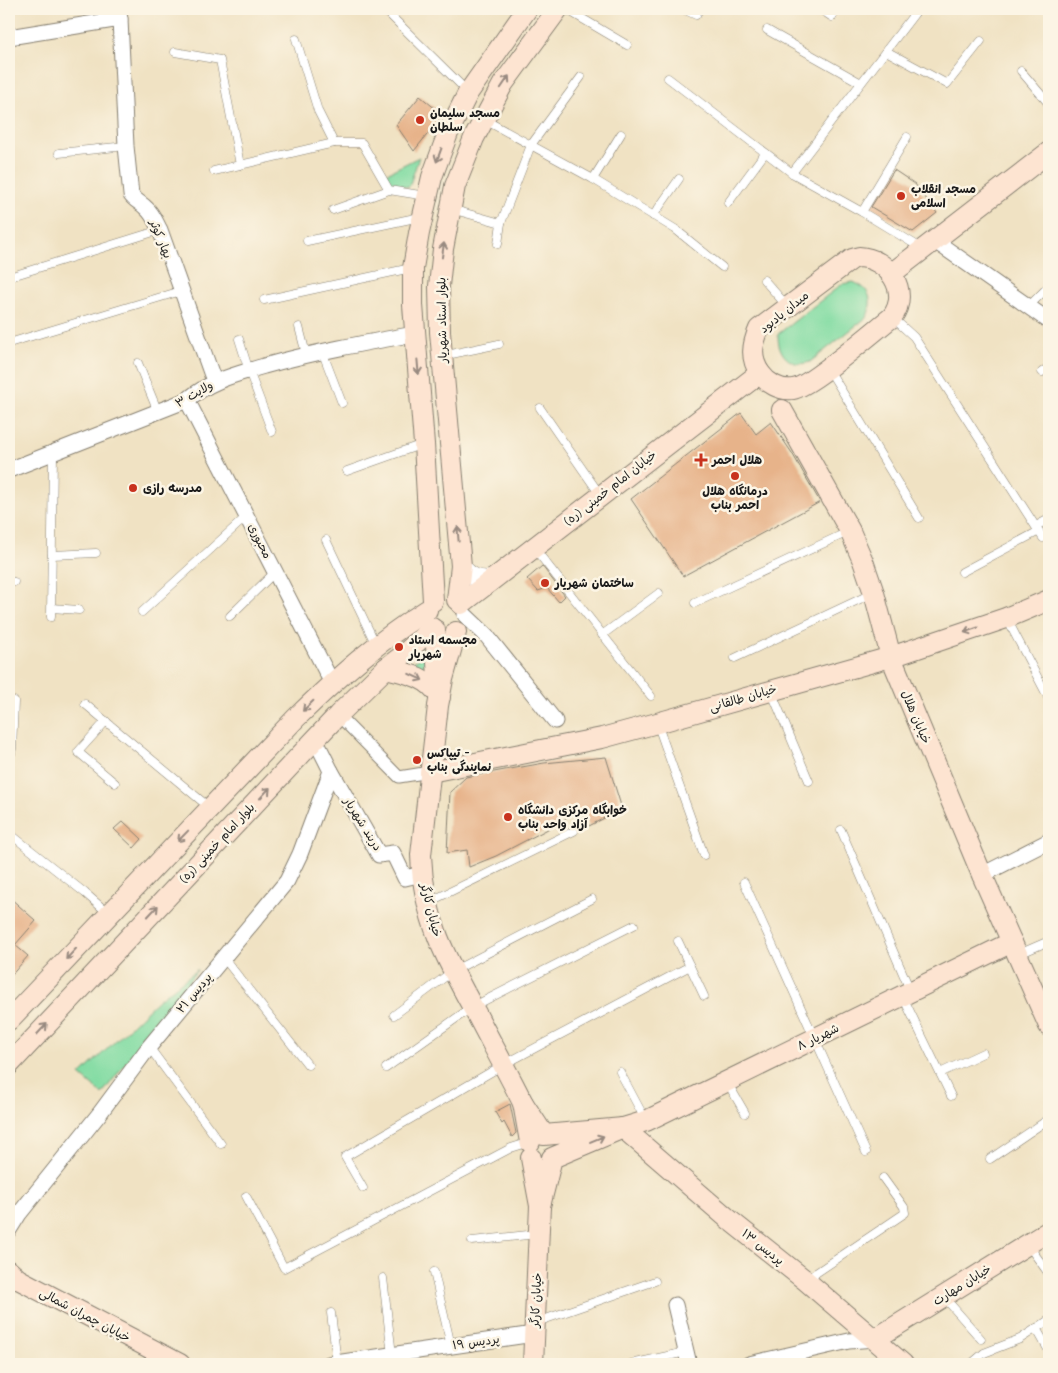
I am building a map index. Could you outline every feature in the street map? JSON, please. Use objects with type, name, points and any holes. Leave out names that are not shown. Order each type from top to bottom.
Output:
[{"type":"main road","name":"بلوار استاد شهریار","points":[[440,698],[432,617],[424,444],[415,334],[413,268],[427,197],[439,156],[457,113],[468,93],[527,9]]},
{"type":"main road","name":"بلوار استاد شهریار","points":[[440,698],[460,613],[460,566],[440,332],[439,286],[450,208],[463,164],[483,119],[503,84],[558,9]]},
{"type":"main road","points":[[762,375],[774,386],[792,390],[799,388],[828,368],[892,317],[898,306],[899,293],[896,280],[891,274],[1049,152]]},
{"type":"main road","name":"میدان یادبود","points":[[762,375],[756,367],[753,354],[754,341],[759,330],[788,307],[852,259],[866,257],[878,261],[891,274]]},
{"type":"main road","name":"خیابان امام خمینی (ره)","points":[[460,613],[493,579],[762,375]]},
{"type":"main road","name":"خیابان هلال","points":[[782,410],[850,531],[874,593],[891,657],[982,875],[1049,1026]]},
{"type":"main road","points":[[449,596],[460,613],[447,634],[438,633],[432,617],[440,597],[449,596]]},
{"type":"main road","name":"خیابان طالقانی","points":[[430,772],[602,738],[657,723],[891,657],[1006,618],[1049,600]]},
{"type":"main road","points":[[9,1020],[296,718],[332,683],[404,624],[432,617]]},
{"type":"main road","name":"بلوار امام خمینی (ره)","points":[[9,1065],[315,739],[386,668],[402,656],[432,617]]},
{"type":"main road","points":[[386,668],[417,676],[432,686],[440,698]]},
{"type":"main road","name":"خیابان کارگر","points":[[440,698],[421,855],[422,874],[437,938],[523,1103],[535,1145],[540,1206],[533,1364]]},
{"type":"main road","name":"شهریار ۸","points":[[552,1158],[623,1128],[646,1121],[907,994],[1015,948]]},
{"type":"main road","name":"شهریار ۸","points":[[535,1145],[623,1128]]},
{"type":"main road","name":"پردیس ۱۳","points":[[623,1128],[732,1222],[805,1280],[904,1364]]},
{"type":"main road","points":[[535,1145],[542,1163],[552,1158]]},
{"type":"main road","name":"خیابان کارگر","points":[[540,1206],[552,1158]]},
{"type":"main road","name":"خیابان مهارت","points":[[875,1339],[1049,1231]]},
{"type":"main road","name":"خیابان چمران شمالی","points":[[12,1276],[180,1364]]},
{"type":"street","points":[[9,37],[119,14]]},
{"type":"street","name":"بهار کوثر","points":[[119,14],[126,146],[131,195],[134,200],[150,212],[160,230],[214,381]]},
{"type":"street","points":[[929,245],[1029,306],[1049,321]]},
{"type":"street","points":[[415,334],[440,332]]},
{"type":"street","name":"ولایت ۳","points":[[9,470],[187,400],[214,381],[306,354],[415,334]]},
{"type":"street","points":[[762,375],[782,410]]},
{"type":"street","points":[[782,410],[787,396],[792,390]]},
{"type":"street","name":"محبوری","points":[[187,400],[332,683]]},
{"type":"street","points":[[460,566],[475,579],[493,579]]},
{"type":"street","points":[[460,613],[486,635],[555,721]]},
{"type":"street","points":[[338,716],[399,777],[430,772]]},
{"type":"street","points":[[315,739],[331,771]]},
{"type":"street","name":"دربند شهریار","points":[[331,771],[379,855],[393,854],[405,878],[422,874]]},
{"type":"street","name":"پردیس ۲۱","points":[[9,1230],[19,1214],[100,1113],[149,1047],[287,881],[300,854],[331,771]]},
{"type":"street","points":[[982,875],[1049,840]]},
{"type":"street","points":[[675,1305],[688,1358]]},
{"type":"street","name":"پردیس ۱۹","points":[[333,1364],[451,1346],[535,1328]]},
{"type":"street","points":[[750,1364],[849,1340],[875,1339]]},
{"type":"lane","points":[[384,9],[468,93]]},
{"type":"lane","points":[[566,9],[627,45]]},
{"type":"lane","points":[[683,9],[696,15],[699,9]]},
{"type":"lane","points":[[820,9],[832,16],[837,9]]},
{"type":"lane","points":[[792,173],[918,9]]},
{"type":"lane","points":[[767,30],[861,83]]},
{"type":"lane","points":[[296,38],[318,111],[334,142]]},
{"type":"lane","points":[[886,51],[947,84],[980,41]]},
{"type":"lane","points":[[175,52],[220,60],[240,165]]},
{"type":"lane","points":[[1021,71],[1049,104]]},
{"type":"lane","points":[[498,244],[502,223],[531,145],[581,77]]},
{"type":"lane","points":[[668,78],[792,173],[862,212],[929,245]]},
{"type":"lane","points":[[483,119],[593,179],[675,229],[722,267]]},
{"type":"lane","points":[[593,179],[621,134]]},
{"type":"lane","points":[[862,212],[906,137]]},
{"type":"lane","points":[[214,171],[334,142],[362,143],[389,190]]},
{"type":"lane","points":[[60,152],[126,146]]},
{"type":"lane","points":[[728,203],[765,153]]},
{"type":"lane","points":[[653,216],[679,179]]},
{"type":"lane","points":[[333,210],[389,190],[427,197]]},
{"type":"lane","points":[[450,208],[502,223]]},
{"type":"lane","points":[[307,241],[423,216]]},
{"type":"lane","points":[[9,277],[160,230]]},
{"type":"lane","points":[[264,300],[413,268]]},
{"type":"lane","points":[[764,280],[788,307]]},
{"type":"lane","points":[[1029,306],[1049,286]]},
{"type":"lane","points":[[9,343],[181,291]]},
{"type":"lane","points":[[892,317],[914,337],[1039,532]]},
{"type":"lane","points":[[299,327],[306,354]]},
{"type":"lane","points":[[239,339],[272,432]]},
{"type":"lane","points":[[442,356],[499,344]]},
{"type":"lane","points":[[322,351],[342,403]]},
{"type":"lane","points":[[138,363],[158,412]]},
{"type":"lane","points":[[828,368],[919,518]]},
{"type":"lane","points":[[540,408],[601,496]]},
{"type":"lane","points":[[347,471],[424,444]]},
{"type":"lane","points":[[51,617],[54,453]]},
{"type":"lane","points":[[142,612],[247,516]]},
{"type":"lane","points":[[962,572],[1039,532],[1049,519]]},
{"type":"lane","points":[[695,603],[850,531]]},
{"type":"lane","points":[[326,540],[376,646]]},
{"type":"lane","points":[[534,547],[651,696]]},
{"type":"lane","points":[[52,555],[96,553]]},
{"type":"lane","points":[[230,616],[275,572]]},
{"type":"lane","points":[[602,635],[659,593]]},
{"type":"lane","points":[[735,658],[874,593]]},
{"type":"lane","points":[[52,608],[79,610]]},
{"type":"lane","points":[[1006,618],[1049,699]]},
{"type":"lane","points":[[771,690],[809,782]]},
{"type":"lane","points":[[9,762],[12,749],[14,701]]},
{"type":"lane","points":[[86,704],[210,808]]},
{"type":"lane","points":[[106,721],[78,752],[115,783]]},
{"type":"lane","points":[[657,723],[704,855]]},
{"type":"lane","points":[[841,830],[907,994],[951,1096]]},
{"type":"lane","points":[[428,902],[574,831]]},
{"type":"lane","points":[[9,833],[109,914]]},
{"type":"lane","points":[[744,882],[866,1152]]},
{"type":"lane","points":[[394,1015],[453,971],[592,899]]},
{"type":"lane","points":[[386,1068],[472,1007],[634,925]]},
{"type":"lane","points":[[678,941],[704,996]]},
{"type":"lane","points":[[1015,948],[1049,941]]},
{"type":"lane","points":[[223,957],[308,1065]]},
{"type":"lane","points":[[363,1188],[346,1157],[504,1065],[690,966]]},
{"type":"lane","points":[[149,1047],[221,1144]]},
{"type":"lane","points":[[940,1073],[983,1053]]},
{"type":"lane","points":[[620,1072],[646,1121]]},
{"type":"lane","points":[[727,1082],[745,1113]]},
{"type":"lane","points":[[990,1159],[1049,1119]]},
{"type":"lane","points":[[246,1196],[284,1268],[511,1148],[535,1145]]},
{"type":"lane","points":[[805,1280],[905,1213],[904,1207],[882,1178]]},
{"type":"lane","points":[[472,1241],[539,1234]]},
{"type":"lane","points":[[1028,1244],[1049,1274]]},
{"type":"lane","points":[[434,1272],[451,1346]]},
{"type":"lane","points":[[383,1278],[392,1355]]},
{"type":"lane","points":[[535,1328],[655,1281]]},
{"type":"lane","points":[[943,1296],[981,1339]]},
{"type":"lane","points":[[331,1313],[333,1364]]},
{"type":"lane","points":[[972,1364],[984,1353],[1020,1338],[1049,1320]]},
{"type":"lane","points":[[1036,1328],[1049,1351]]},
{"type":"lane","points":[[630,1364],[688,1358]]},
{"type":"green space","points":[[419,157],[409,187],[393,185],[385,174]]},
{"type":"green space","points":[[853,282],[864,288],[869,296],[870,305],[867,317],[810,362],[796,363],[786,358],[778,341],[778,334],[842,284]]},
{"type":"green space","points":[[423,656],[428,658],[433,683],[406,667]]},
{"type":"green space","points":[[198,969],[102,1094],[80,1075],[158,1000]]},
{"type":"building","name":"مسجد سلیمان سلطان","points":[[420,96],[443,115],[414,151],[396,125]]},
{"type":"building","name":"مسجد انقلاب اسلامی","points":[[894,170],[915,184],[937,213],[913,232],[871,207]]},
{"type":"building","name":"درمانگاه هلال احمر بناب","points":[[741,413],[756,434],[771,422],[792,453],[820,502],[683,576],[631,499]]},
{"type":"building","name":"ساختمان شهریار","points":[[542,566],[565,596],[559,602],[547,588],[538,591],[527,579]]},
{"type":"building","name":"خوابگاه مرکزی دانشگاه آزاد واحد بناب","points":[[606,757],[622,809],[589,826],[581,809],[496,856],[469,867],[467,850],[447,853],[450,792],[466,777],[544,763]]},
{"type":"building","points":[[123,821],[142,839],[134,848],[114,829]]},
{"type":"building","points":[[9,897],[36,921],[15,945],[28,956],[9,978]]},
{"type":"building","points":[[510,1104],[516,1133],[512,1137],[504,1122],[502,1124],[495,1112]]},
{"type":"place","name":"مسجد سلیمان سلطان","points":[[420,120]]},
{"type":"place","name":"مسجد انقلاب اسلامی","points":[[901,196]]},
{"type":"place","name":"هلال احمر","points":[[701,460]]},
{"type":"place","name":"درمانگاه هلال احمر بناب","points":[[735,476]]},
{"type":"place","name":"مدرسه رازی","points":[[133,488]]},
{"type":"place","name":"ساختمان شهریار","points":[[545,583]]},
{"type":"place","name":"مجسمه استاد شهریار","points":[[399,647]]},
{"type":"place","name":"تیپاکس - نمایندگی بناب","points":[[417,760]]},
{"type":"place","name":"خوابگاه مرکزی دانشگاه آزاد واحد بناب","points":[[508,817]]}]
